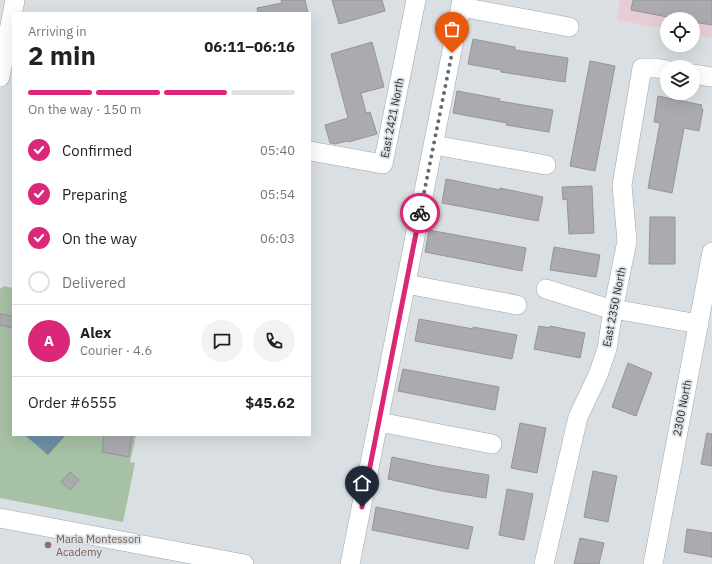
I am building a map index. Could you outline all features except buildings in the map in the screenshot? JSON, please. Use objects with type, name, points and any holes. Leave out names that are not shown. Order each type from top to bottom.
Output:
[{"type":"street","points":[[13,12],[15,0]]},
{"type":"street","name":"East 2421 North","points":[[311,151],[384,164],[416,0]]},
{"type":"street","points":[[350,564],[462,4],[569,27]]},
{"type":"street","points":[[0,77],[12,15]]},
{"type":"street","name":"East 2350 North","points":[[544,564],[578,417],[598,375],[607,349],[613,310],[627,241],[622,185],[642,68],[660,69]]},
{"type":"street","points":[[700,75],[712,77]]},
{"type":"street","points":[[434,145],[546,165]]},
{"type":"street","name":"2300 North","points":[[653,564],[712,252]]},
{"type":"street","points":[[406,284],[517,305]]},
{"type":"street","points":[[546,289],[613,310],[698,324]]},
{"type":"street","points":[[379,422],[492,444]]},
{"type":"street","points":[[0,518],[174,558],[244,564]]},
{"type":"shaded area","points":[[620,0],[712,0],[712,38],[700,35],[700,12],[660,12],[660,28],[617,20]]},
{"type":"green space","points":[[4,286],[12,288],[12,436],[136,436],[130,462],[135,463],[123,522],[0,498],[0,289]]},
{"type":"water","points":[[26,436],[65,436],[48,455]]},
{"type":"way so far","points":[[420,213],[452,53]]},
{"type":"place","name":"Maria Montessori Academy","points":[[48,545]]},
{"type":"route","points":[[362,507],[420,213]]}]
